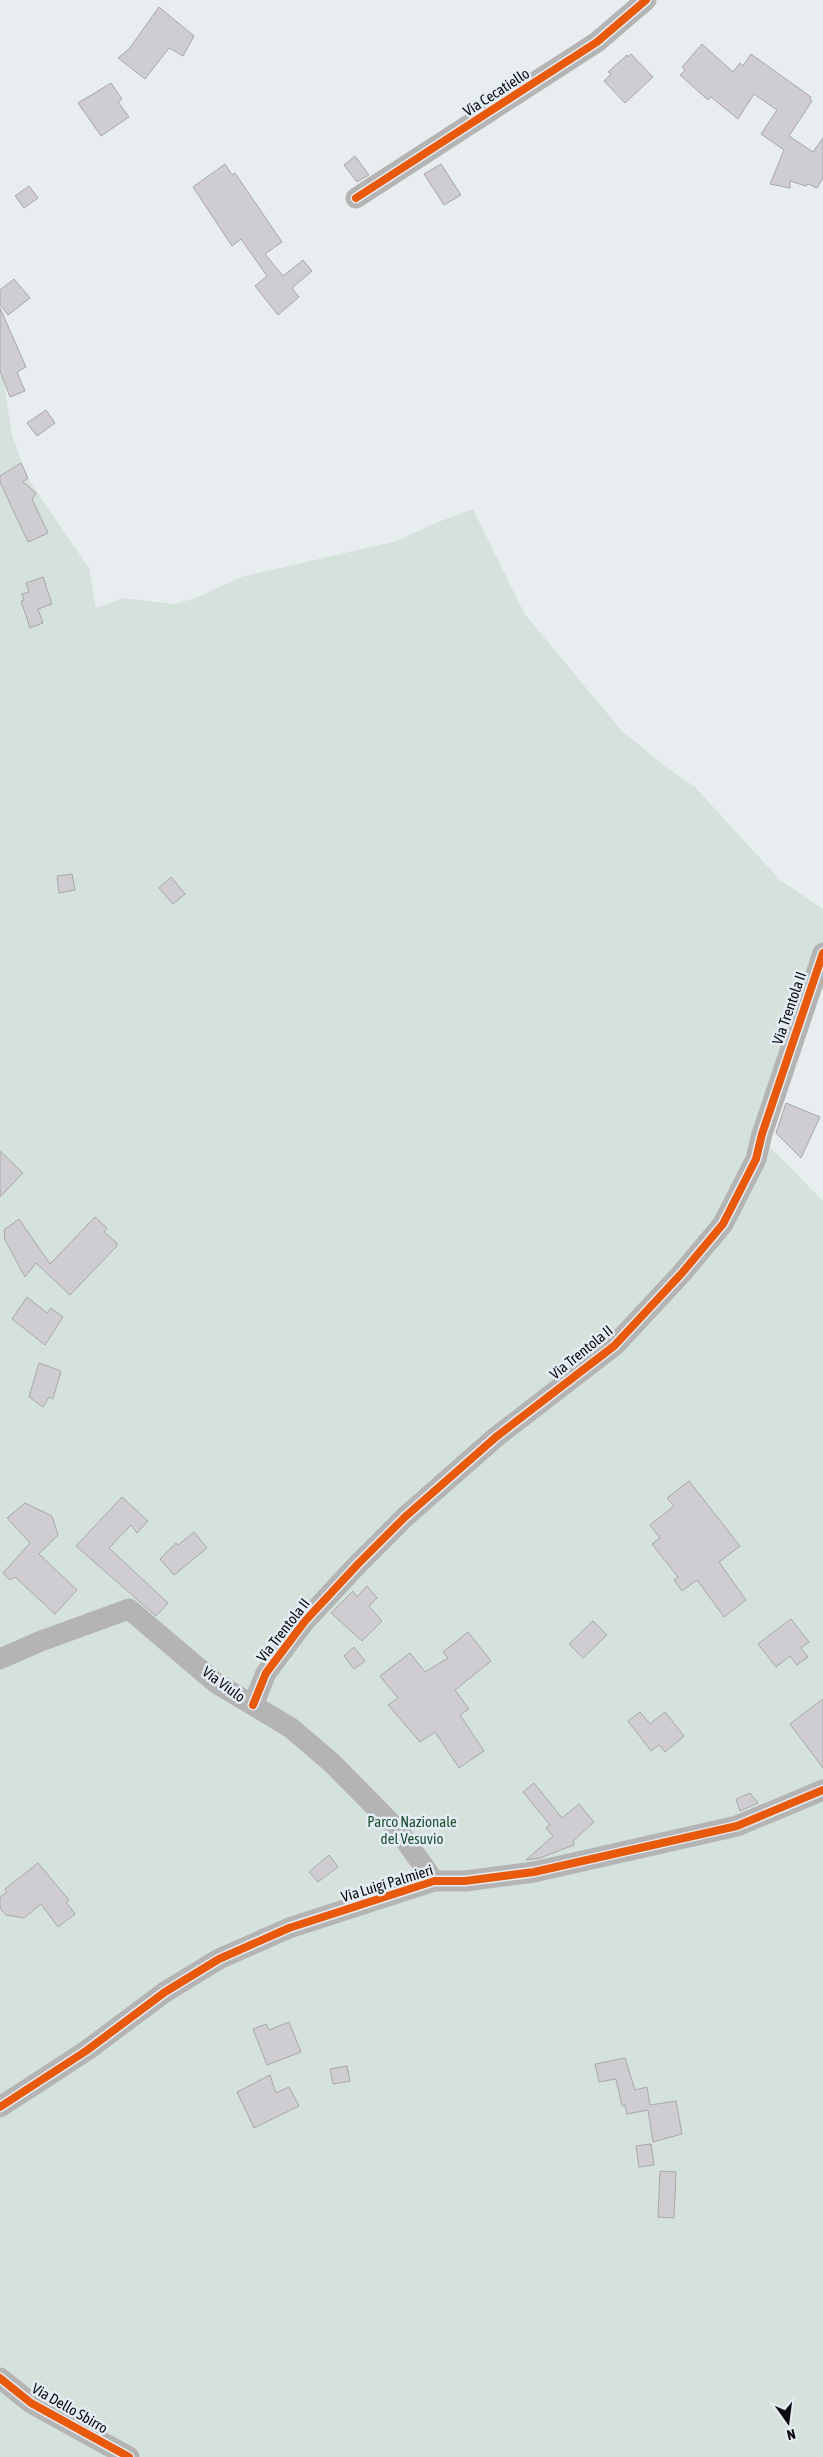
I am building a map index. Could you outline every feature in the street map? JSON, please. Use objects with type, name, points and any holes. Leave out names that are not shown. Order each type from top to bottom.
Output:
[{"type":"street","name":"Via Cecatiello","points":[[356,198],[597,42],[646,0]]},
{"type":"street","name":"Via Trentola II","points":[[253,1705],[266,1673],[305,1621],[358,1564],[405,1517],[496,1437],[614,1346],[682,1273],[723,1224],[756,1159],[762,1134],[823,953]]},
{"type":"street","name":"Via Viulo","points":[[0,1660],[41,1642],[129,1609],[216,1683],[291,1728],[359,1789],[398,1830],[434,1881]]},
{"type":"street","name":"Via Luigi Palmieri","points":[[0,2107],[86,2051],[165,1992],[219,1959],[289,1928],[434,1881],[465,1880],[534,1872],[737,1826],[823,1790]]},
{"type":"street","name":"Via Dello Sbirro","points":[[0,2378],[30,2403],[129,2457]]},
{"type":"green space","name":"Parco Nazionale del Vesuvio","points":[[0,373],[4,382],[12,435],[28,479],[89,568],[96,608],[123,598],[174,604],[196,598],[241,577],[397,541],[433,524],[473,509],[524,613],[621,730],[666,767],[695,787],[780,880],[823,909],[823,975],[766,1143],[823,1201],[823,2457],[0,2457]]},
{"type":"building","points":[[159,7],[194,36],[183,56],[169,48],[145,79],[118,58],[129,49]]},
{"type":"building","points":[[702,44],[733,72],[740,63],[743,66],[751,54],[811,97],[812,101],[789,136],[813,152],[823,138],[823,178],[817,188],[808,184],[806,186],[790,181],[790,188],[770,184],[784,150],[761,134],[777,110],[754,94],[738,119],[711,97],[708,100],[680,75],[685,70],[682,67]]},
{"type":"building","points":[[631,54],[653,77],[625,103],[604,81],[611,74],[608,72],[627,55],[628,57]]},
{"type":"building","points":[[111,83],[122,99],[118,102],[129,117],[101,136],[78,103]]},
{"type":"building","points":[[355,156],[369,175],[357,182],[344,165]]},
{"type":"building","points":[[225,164],[232,175],[235,173],[282,242],[265,254],[283,276],[303,260],[312,271],[292,288],[299,297],[278,315],[255,286],[267,276],[241,239],[232,246],[193,187]]},
{"type":"building","points":[[441,164],[461,195],[444,205],[424,174]]},
{"type":"building","points":[[29,186],[38,198],[24,208],[15,196]]},
{"type":"building","points":[[14,279],[30,298],[8,315],[0,305],[0,290]]},
{"type":"building","points":[[0,308],[26,367],[17,372],[25,391],[10,397],[0,371]]},
{"type":"building","points":[[46,410],[55,423],[37,436],[27,423]]},
{"type":"building","points":[[21,463],[28,478],[23,482],[36,493],[32,499],[48,533],[28,542],[0,482],[0,476]]},
{"type":"building","points":[[43,577],[52,604],[38,609],[43,623],[30,628],[21,601],[24,600],[22,594],[29,592],[26,583]]},
{"type":"building","points":[[72,874],[75,890],[59,893],[57,876]]},
{"type":"building","points":[[171,877],[185,894],[173,904],[159,888]]},
{"type":"building","points":[[786,1103],[820,1117],[801,1158],[776,1133]]},
{"type":"building","points":[[0,1151],[23,1173],[0,1197]]},
{"type":"building","points":[[95,1217],[107,1228],[104,1232],[117,1243],[117,1246],[70,1295],[36,1263],[25,1277],[5,1240],[4,1230],[19,1219],[50,1264]]},
{"type":"building","points":[[27,1297],[47,1313],[51,1308],[63,1317],[45,1345],[12,1319]]},
{"type":"building","points":[[39,1363],[61,1371],[53,1399],[49,1397],[43,1407],[29,1397]]},
{"type":"building","points":[[689,1481],[740,1546],[719,1562],[746,1600],[724,1617],[697,1580],[682,1591],[674,1580],[678,1577],[652,1544],[660,1538],[650,1525],[674,1506],[667,1498]]},
{"type":"building","points":[[122,1497],[148,1521],[137,1533],[131,1525],[109,1548],[168,1603],[156,1616],[76,1546]]},
{"type":"building","points":[[25,1503],[52,1516],[58,1535],[39,1554],[77,1590],[55,1614],[15,1577],[10,1580],[3,1573],[30,1543],[7,1518]]},
{"type":"building","points":[[194,1532],[207,1548],[174,1575],[160,1559],[176,1543],[178,1545]]},
{"type":"building","points":[[367,1586],[377,1598],[369,1606],[382,1621],[362,1641],[331,1613],[353,1591],[357,1597]]},
{"type":"building","points":[[791,1619],[809,1642],[801,1648],[808,1657],[797,1665],[790,1656],[776,1667],[758,1644]]},
{"type":"building","points":[[593,1621],[607,1635],[583,1658],[569,1644]]},
{"type":"building","points":[[468,1632],[491,1661],[455,1690],[469,1709],[460,1715],[484,1751],[459,1768],[435,1732],[420,1742],[388,1705],[398,1698],[380,1676],[410,1653],[425,1672],[448,1658],[443,1652]]},
{"type":"building","points":[[354,1647],[365,1661],[354,1669],[344,1656]]},
{"type":"building","points":[[823,1699],[823,1768],[790,1724]]},
{"type":"building","points":[[640,1712],[650,1724],[665,1712],[684,1736],[665,1752],[659,1745],[651,1751],[628,1721]]},
{"type":"building","points":[[534,1783],[562,1818],[579,1804],[594,1822],[573,1841],[574,1845],[540,1858],[526,1860],[553,1836],[546,1828],[550,1825],[523,1792]]},
{"type":"building","points":[[750,1793],[758,1803],[740,1811],[736,1799]]},
{"type":"building","points":[[329,1855],[338,1867],[318,1882],[309,1872]]},
{"type":"building","points":[[38,1863],[69,1900],[66,1902],[75,1914],[58,1927],[41,1904],[24,1918],[6,1915],[0,1908],[0,1897],[7,1892],[5,1889]]},
{"type":"building","points":[[289,2022],[301,2052],[267,2065],[253,2029],[266,2024],[269,2030]]},
{"type":"building","points":[[625,2058],[635,2090],[647,2087],[650,2105],[676,2101],[682,2134],[653,2142],[648,2110],[627,2114],[625,2105],[622,2106],[616,2079],[599,2082],[595,2064]]},
{"type":"building","points":[[347,2066],[350,2081],[333,2084],[330,2069]]},
{"type":"building","points":[[270,2075],[276,2093],[289,2087],[299,2106],[254,2128],[237,2092]]},
{"type":"building","points":[[651,2144],[654,2165],[639,2167],[636,2146]]},
{"type":"building","points":[[660,2171],[676,2172],[674,2218],[658,2217]]},
{"type":"cycle path","points":[[356,198],[597,42],[646,0]]},
{"type":"cycle path","points":[[253,1705],[266,1673],[305,1621],[358,1564],[405,1517],[496,1437],[614,1346],[682,1273],[723,1224],[756,1159],[762,1134],[823,953]]},
{"type":"cycle path","points":[[0,2107],[86,2051],[165,1992],[219,1959],[289,1928],[434,1881],[465,1881],[534,1872],[737,1826],[823,1790]]},
{"type":"cycle path","points":[[0,2378],[31,2403],[129,2457]]}]
